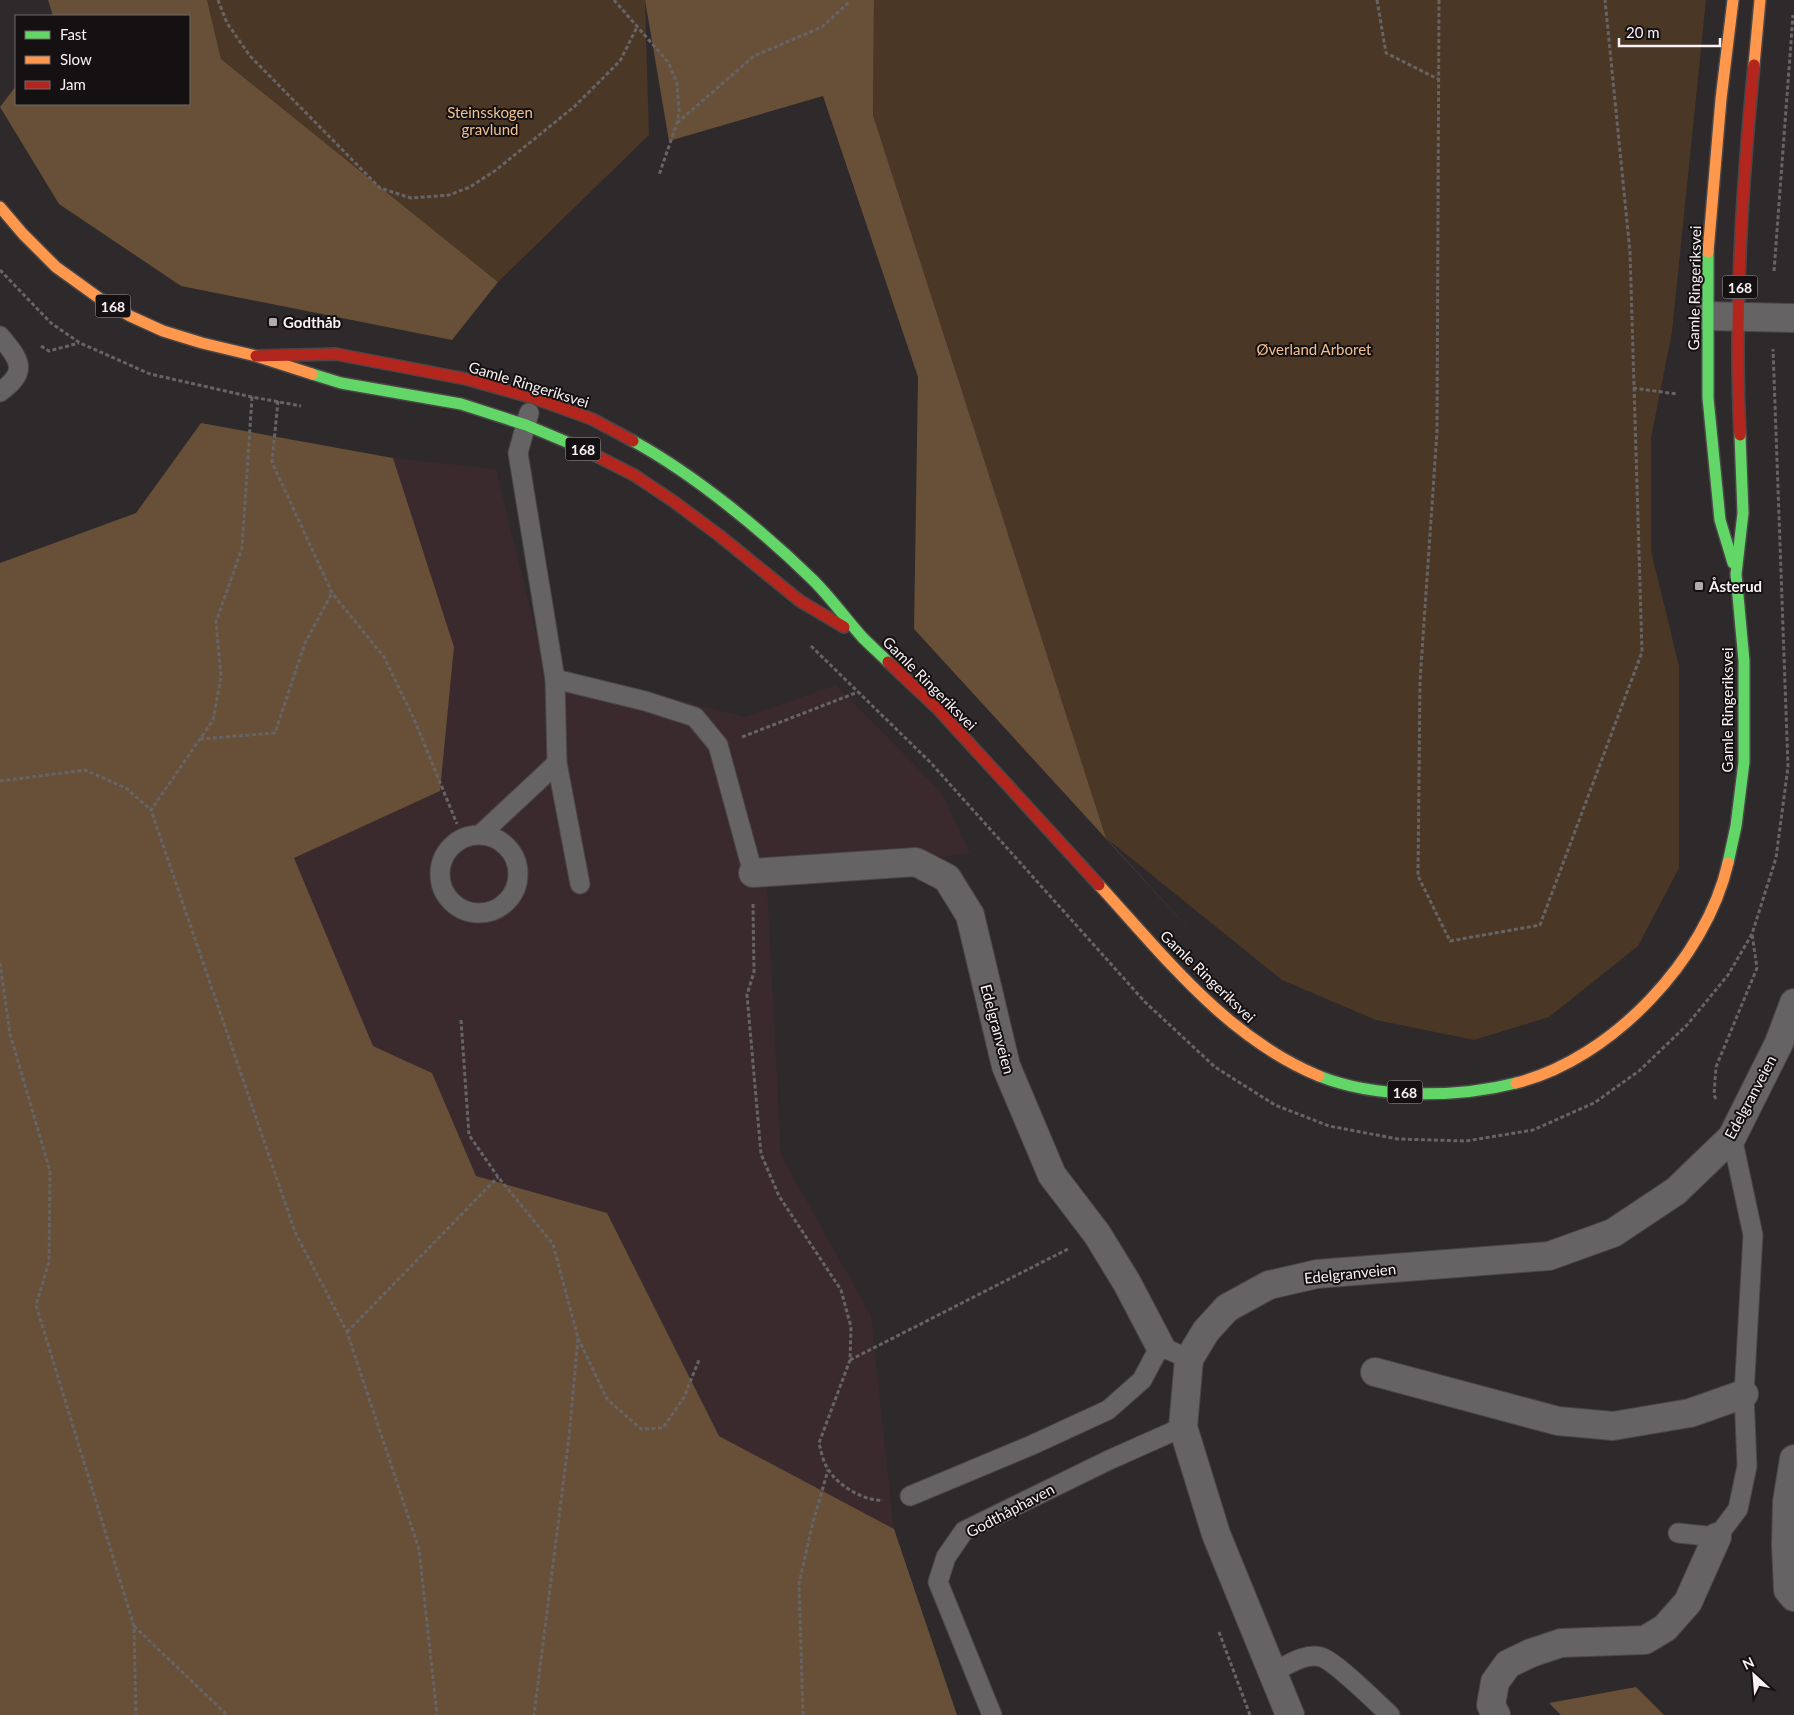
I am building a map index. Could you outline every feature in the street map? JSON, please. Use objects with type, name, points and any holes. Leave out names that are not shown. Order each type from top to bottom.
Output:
[{"type":"main road","name":"Gamle Ringeriksvei","points":[[256,356],[336,354],[466,379],[534,398],[592,419],[650,451],[713,494],[814,581],[865,640],[938,709],[1186,979],[1226,1018],[1258,1043],[1293,1064],[1334,1082],[1380,1092],[1437,1094],[1488,1090],[1528,1080],[1568,1063],[1601,1043],[1632,1018],[1669,979],[1693,943],[1710,911],[1724,874],[1736,826],[1744,762],[1744,661],[1736,574],[1720,520],[1716,488],[1708,398],[1707,316],[1708,249],[1722,91],[1733,0]]},
{"type":"main road","name":"Gamle Ringeriksvei","points":[[1736,574],[1743,512],[1738,397],[1740,237],[1746,148],[1760,0]]},
{"type":"main road","name":"Gamle Ringeriksvei","points":[[0,207],[23,234],[56,267],[99,298],[130,316],[164,331],[202,343],[256,356],[341,384],[461,404],[526,425],[577,446],[634,475],[673,501],[720,536],[800,601],[865,640]]},
{"type":"street","points":[[1707,316],[1783,318]]},
{"type":"street","name":"Edelgranveien","points":[[753,874],[916,862],[948,878],[970,916],[1006,1066],[1052,1175],[1097,1234],[1128,1282],[1160,1346]]},
{"type":"street","name":"Edelgranveien","points":[[1290,1715],[1216,1534],[1183,1427],[1190,1359],[1206,1331],[1227,1308],[1269,1285],[1317,1274],[1549,1256],[1613,1233],[1676,1191],[1732,1137],[1779,1043],[1794,1003]]},
{"type":"street","points":[[1375,1372],[1558,1421],[1612,1426],[1690,1413],[1744,1394]]},
{"type":"street","points":[[1794,1459],[1787,1502],[1786,1545],[1788,1590],[1794,1597]]},
{"type":"street","points":[[1496,1715],[1491,1705],[1495,1682],[1508,1664],[1523,1656],[1561,1643],[1645,1640],[1665,1628],[1688,1602],[1717,1537]]},
{"type":"lane","points":[[0,392],[13,383],[19,372],[17,362],[5,342]]},
{"type":"lane","points":[[534,398],[518,453],[555,679],[557,762],[580,884]]},
{"type":"lane","points":[[555,679],[645,701],[695,717],[718,745],[753,874]]},
{"type":"lane","points":[[481,834],[557,762]]},
{"type":"lane","points":[[481,834],[494,837],[506,845],[514,855],[519,868],[518,882],[513,894],[505,904],[493,911],[467,912],[456,906],[447,897],[442,886],[440,873],[442,861],[448,850],[463,839],[481,834]]},
{"type":"lane","points":[[1678,1533],[1717,1537],[1738,1509],[1748,1466],[1744,1394],[1753,1235],[1732,1137]]},
{"type":"lane","points":[[910,1496],[1108,1410],[1142,1380],[1160,1346],[1190,1359]]},
{"type":"lane","name":"Godthåphaven","points":[[992,1715],[938,1582],[946,1556],[964,1531],[1109,1460],[1183,1427]]},
{"type":"lane","points":[[1273,1672],[1299,1660],[1309,1657],[1321,1657],[1337,1668],[1390,1715]]},
{"type":"path","points":[[218,0],[227,23],[250,56],[380,188],[411,198],[448,195],[470,187],[496,170],[575,106],[620,61],[637,27]]},
{"type":"path","points":[[614,0],[668,62],[677,83],[677,123],[659,175]]},
{"type":"path","points":[[677,123],[754,56],[822,27],[849,0]]},
{"type":"path","points":[[1377,0],[1386,53],[1438,79]]},
{"type":"path","points":[[1439,0],[1437,432],[1420,680],[1418,876],[1450,941],[1540,925],[1642,652],[1630,252],[1605,0]]},
{"type":"path","points":[[808,644],[930,762],[1145,1002],[1215,1067],[1275,1105],[1329,1126],[1398,1139],[1466,1141],[1534,1130],[1594,1103],[1639,1072],[1687,1026],[1728,975],[1752,934],[1776,858],[1788,767],[1783,318],[1774,269],[1793,10]]},
{"type":"path","points":[[5,342],[35,341],[49,351],[80,343]]},
{"type":"path","points":[[151,810],[213,720],[221,677],[216,622],[242,548],[252,397]]},
{"type":"path","points":[[278,401],[272,462],[332,592],[384,657],[414,719],[463,839]]},
{"type":"path","points":[[200,739],[275,733],[305,643],[332,592]]},
{"type":"path","points":[[718,745],[762,731],[858,692]]},
{"type":"path","points":[[0,781],[85,770],[126,788],[151,810],[295,1232],[347,1332],[419,1549],[437,1715]]},
{"type":"path","points":[[753,874],[754,972],[747,995],[761,1154],[779,1196],[841,1290],[851,1327],[850,1360],[818,1443],[828,1470],[844,1487],[874,1501],[910,1496]]},
{"type":"path","points":[[1732,1137],[1714,1095],[1716,1067],[1757,968],[1752,934]]},
{"type":"path","points":[[0,963],[10,1034],[50,1172],[49,1262],[36,1305],[134,1626],[136,1715]]},
{"type":"path","points":[[461,1020],[469,1135],[498,1177],[554,1244],[578,1338],[606,1399],[641,1429],[664,1428],[684,1397],[698,1360]]},
{"type":"path","points":[[347,1332],[498,1177]]},
{"type":"path","points":[[850,1360],[1097,1234]]},
{"type":"path","points":[[534,1715],[568,1437],[578,1338]]},
{"type":"path","points":[[803,1715],[799,1584],[812,1526],[828,1470]]},
{"type":"path","points":[[134,1626],[227,1715]]},
{"type":"shaded area","points":[[48,0],[207,0],[221,59],[498,282],[452,340],[181,286],[59,204],[0,107],[15,87],[15,105],[190,105],[190,15],[53,15]]},
{"type":"shaded area","points":[[645,0],[874,0],[873,115],[1106,838],[1207,949],[914,629],[918,377],[823,96],[669,141]]},
{"type":"shaded area","points":[[201,423],[393,458],[454,647],[440,791],[294,858],[373,1046],[432,1073],[476,1176],[607,1213],[719,1436],[894,1529],[957,1715],[0,1715],[0,563],[136,513]]},
{"type":"shaded area","points":[[393,458],[496,469],[544,665],[745,717],[836,685],[942,793],[970,853],[767,885],[781,1155],[871,1316],[894,1529],[719,1436],[607,1213],[476,1176],[432,1073],[373,1046],[294,858],[440,791],[454,647]]},
{"type":"shaded area","points":[[1636,1687],[1664,1715],[1561,1715],[1549,1703]]},
{"type":"green space","name":"Steinsskogen gravlund","points":[[207,0],[645,0],[649,135],[498,282],[221,59]]},
{"type":"green space","name":"Øverland Arboret","points":[[874,0],[1706,0],[1672,332],[1651,438],[1651,551],[1679,666],[1679,868],[1638,946],[1549,1017],[1474,1040],[1376,1020],[1282,980],[1106,838],[873,115]]},
{"type":"traffic: fast","points":[[1708,252],[1708,398],[1720,520],[1733,563]]},
{"type":"traffic: fast","points":[[312,374],[341,383],[461,404],[526,425],[581,448]]},
{"type":"traffic: fast","points":[[1728,863],[1736,826],[1744,762],[1744,661],[1736,574],[1743,513],[1740,435]]},
{"type":"traffic: fast","points":[[633,441],[704,487],[772,542],[813,580],[863,638],[888,662]]},
{"type":"traffic: fast","points":[[1319,1076],[1341,1084],[1366,1089],[1417,1094],[1468,1091],[1516,1083]]},
{"type":"traffic: slow","points":[[1708,252],[1721,99],[1733,0]]},
{"type":"traffic: slow","points":[[1754,65],[1760,0]]},
{"type":"traffic: slow","points":[[0,207],[23,234],[56,267],[99,298],[130,316],[163,331],[256,356],[312,374]]},
{"type":"traffic: slow","points":[[1516,1083],[1552,1071],[1587,1052],[1619,1028],[1650,1000],[1677,968],[1699,934],[1717,899],[1728,863]]},
{"type":"traffic: slow","points":[[1099,885],[1173,967],[1226,1018],[1286,1060],[1319,1076]]},
{"type":"traffic: jam","points":[[1740,435],[1738,389],[1740,250],[1754,65]]},
{"type":"traffic: jam","points":[[256,356],[336,354],[466,379],[534,398],[592,419],[633,441]]},
{"type":"traffic: jam","points":[[581,448],[634,475],[673,501],[720,536],[800,601],[844,627]]},
{"type":"traffic: jam","points":[[888,662],[938,709],[1099,885]]},
{"type":"place","name":"Godthåb","points":[[273,322]]},
{"type":"place","name":"Åsterud","points":[[1699,586]]}]
